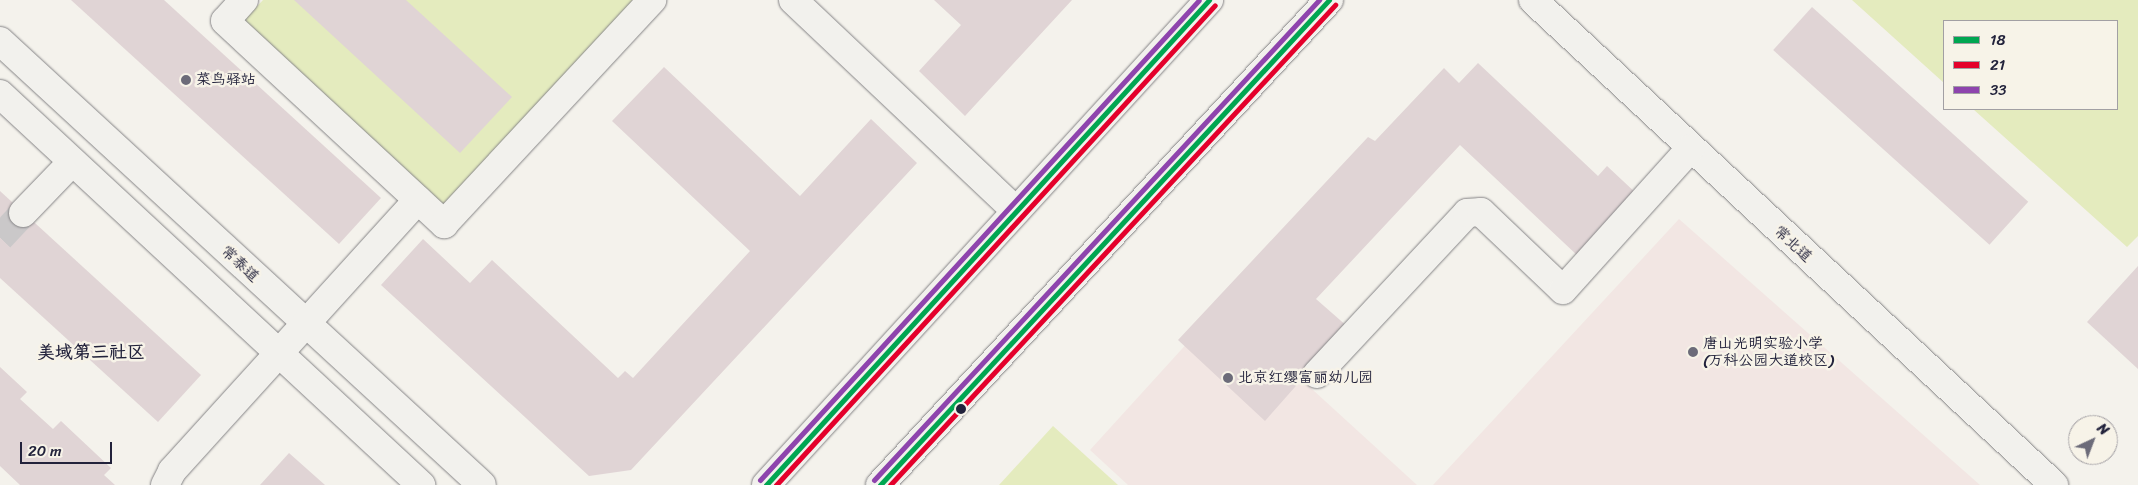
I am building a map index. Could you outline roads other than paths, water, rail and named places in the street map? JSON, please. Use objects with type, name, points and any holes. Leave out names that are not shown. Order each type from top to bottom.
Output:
[{"type":"street","points":[[244,0],[224,21],[444,224],[652,0]]},
{"type":"street","points":[[793,0],[1016,211]]},
{"type":"street","points":[[766,485],[1209,0]]},
{"type":"street","points":[[880,485],[1329,0]]},
{"type":"street","name":"常北道","points":[[1534,0],[1690,149],[2054,485]]},
{"type":"street","name":"常泰道","points":[[0,41],[304,324],[482,485]]},
{"type":"street","points":[[0,94],[277,354],[421,485]]},
{"type":"street","points":[[1317,374],[1467,213],[1481,212],[1563,290],[1690,149]]},
{"type":"street","points":[[23,213],[72,162]]},
{"type":"street","points":[[165,485],[172,471],[418,200]]},
{"type":"tunnel","points":[[0,238],[23,213]]},
{"type":"place","name":"菜鸟驿站","points":[[186,80]]},
{"type":"place","name":"唐山光明实验小学 (万科公园大道校区)","points":[[1693,352]]},
{"type":"place","name":"北京红缨富丽幼儿园","points":[[1228,378]]},
{"type":"district","name":"美域第三社区","points":[[91,352]]}]
